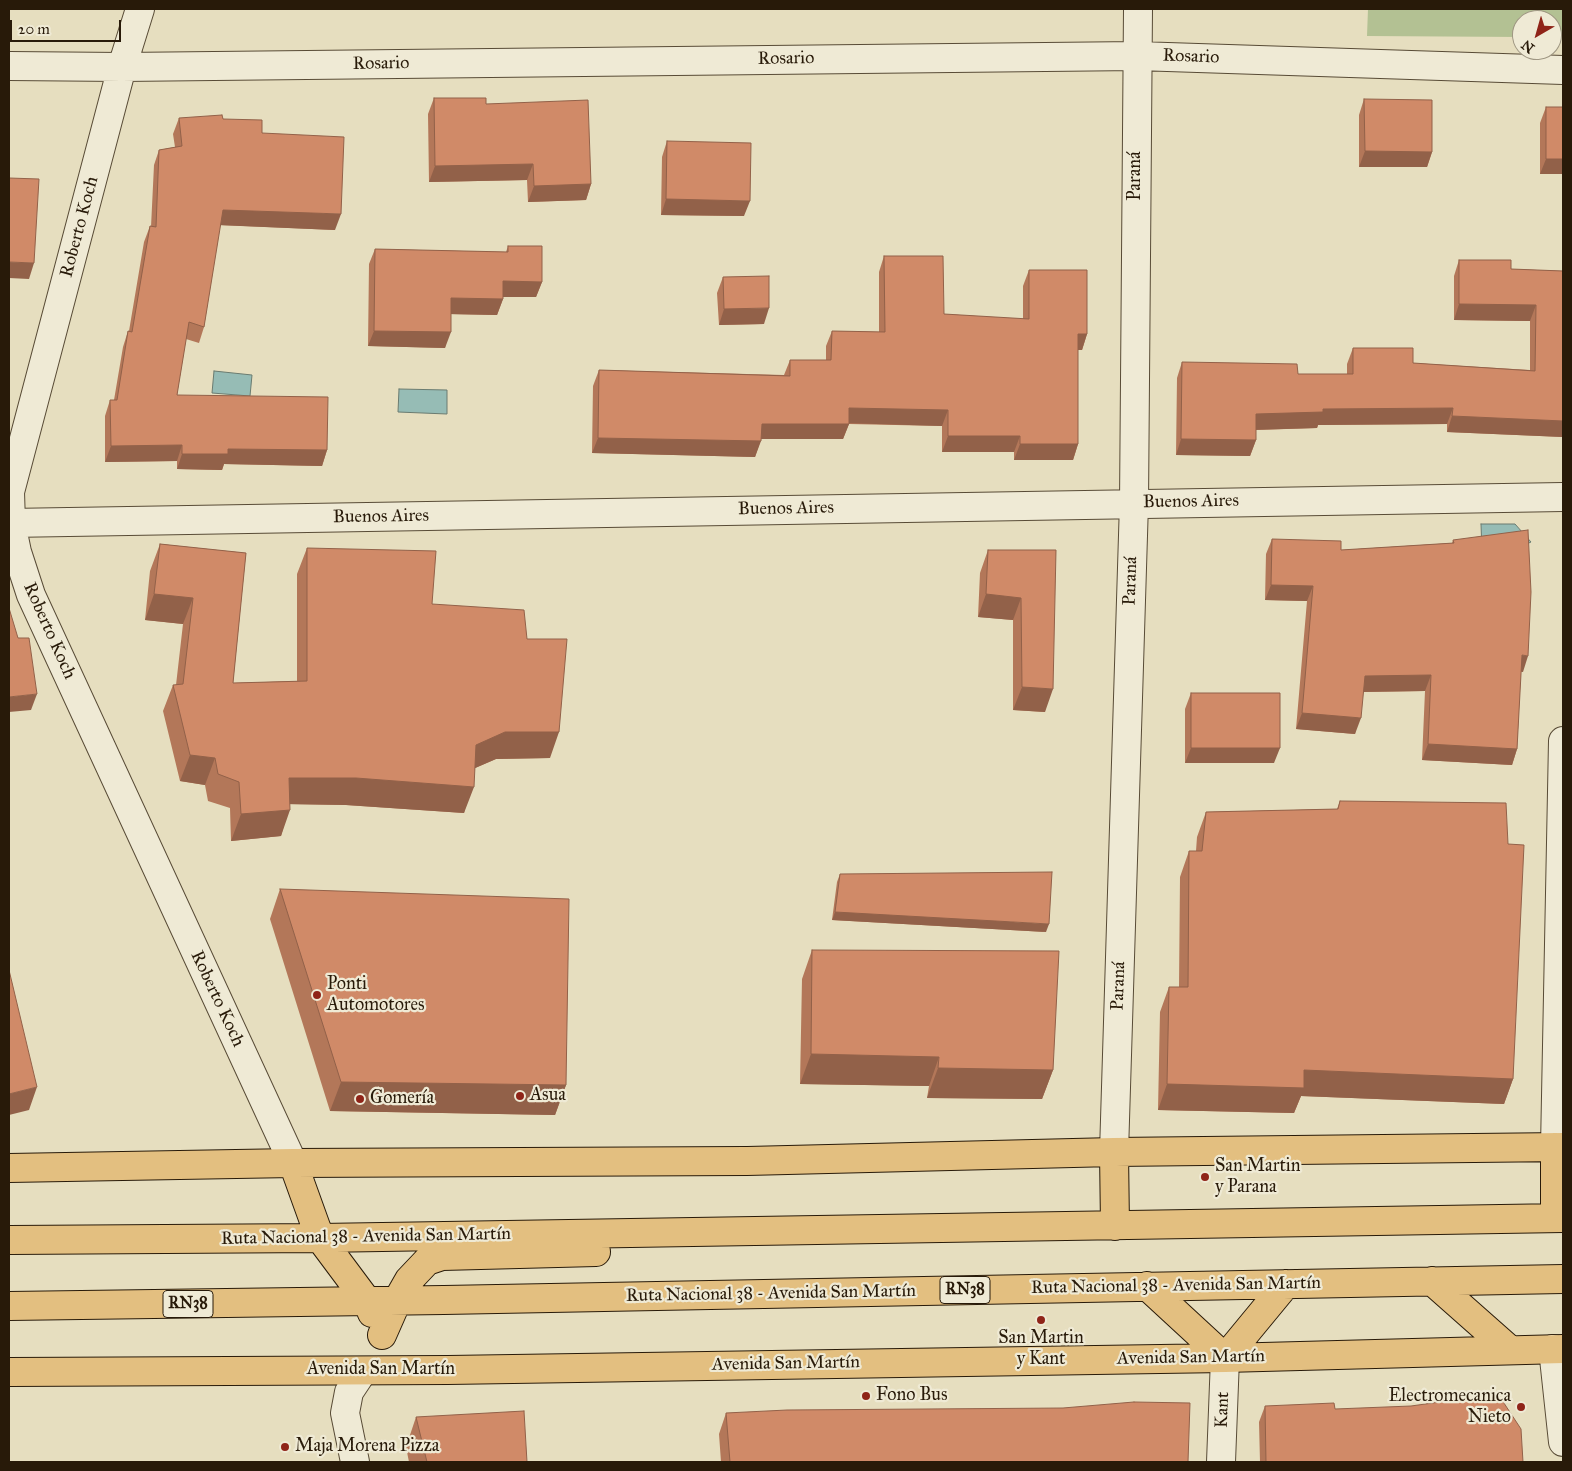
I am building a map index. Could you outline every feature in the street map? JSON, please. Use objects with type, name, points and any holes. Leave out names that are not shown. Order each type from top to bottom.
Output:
[{"type":"main road","points":[[9,1168],[293,1163],[747,1161],[1114,1152],[1559,1147],[1559,1218]]},
{"type":"main road","points":[[1114,1152],[1115,1226]]},
{"type":"main road","points":[[293,1163],[320,1238],[367,1301],[382,1335]]},
{"type":"main road","name":"Ruta Nacional 38 - Avenida San Martín","points":[[9,1240],[320,1238],[1559,1218]]},
{"type":"main road","points":[[364,1371],[376,1352],[397,1301],[419,1268],[427,1261],[442,1256],[623,1251],[649,1232]]},
{"type":"main road","name":"Ruta Nacional 38 - Avenida San Martín","points":[[9,1306],[397,1301],[1563,1279]]},
{"type":"main road","points":[[1432,1281],[1510,1350]]},
{"type":"main road","points":[[1147,1286],[1225,1358],[1286,1284]]},
{"type":"main road","name":"Avenida San Martín","points":[[9,1372],[364,1371],[1225,1358],[1558,1349]]},
{"type":"street","name":"Roberto Koch","points":[[140,9],[122,67],[10,492],[10,523],[31,595],[293,1163]]},
{"type":"street","name":"Paraná","points":[[1114,1152],[1134,503],[1138,9]]},
{"type":"street","name":"Rosario","points":[[9,66],[122,67],[1137,56],[1563,70]]},
{"type":"street","name":"Buenos Aires","points":[[10,523],[1563,497]]},
{"type":"street","points":[[1559,1147],[1563,741]]},
{"type":"street","points":[[1558,1349],[1563,1442]]},
{"type":"street","name":"Kant","points":[[1221,1462],[1225,1358]]},
{"type":"street","points":[[354,1462],[345,1413],[349,1392],[364,1371]]},
{"type":"green space","points":[[1368,9],[1563,9],[1563,37],[1562,10],[1512,10],[1512,37],[1367,36]]},
{"type":"water","points":[[214,371],[252,375],[250,396],[212,393]]},
{"type":"water","points":[[399,389],[447,390],[447,414],[398,412]]},
{"type":"water","points":[[1481,524],[1515,524],[1531,542],[1522,546],[1482,551]]},
{"type":"building","points":[[434,98],[486,98],[486,104],[588,100],[591,184],[534,186],[533,164],[435,166]]},
{"type":"building","points":[[1364,99],[1432,100],[1432,152],[1365,151]]},
{"type":"building","points":[[1546,107],[1563,107],[1563,159],[1546,159]]},
{"type":"building","points":[[222,115],[223,119],[262,120],[262,133],[344,137],[341,214],[223,210],[204,327],[189,322],[177,395],[328,397],[327,450],[228,449],[228,454],[182,454],[182,445],[111,446],[110,400],[117,400],[128,331],[132,332],[150,226],[156,227],[159,150],[182,146],[179,118]]},
{"type":"building","points":[[667,141],[751,143],[750,201],[666,199]]},
{"type":"building","points":[[9,178],[39,179],[34,263],[9,262]]},
{"type":"building","points":[[508,246],[542,246],[542,282],[503,281],[503,299],[451,298],[451,332],[374,331],[375,249],[508,252]]},
{"type":"building","points":[[884,256],[943,256],[944,314],[1029,319],[1029,270],[1087,270],[1087,334],[1078,334],[1078,444],[1020,444],[1020,436],[948,436],[948,410],[849,408],[849,424],[762,424],[761,441],[598,438],[599,370],[790,376],[790,360],[831,360],[832,331],[885,332]]},
{"type":"building","points":[[1459,260],[1511,260],[1511,269],[1563,271],[1563,421],[1452,416],[1453,408],[1323,409],[1323,412],[1256,414],[1256,440],[1181,439],[1182,362],[1297,364],[1298,374],[1353,374],[1353,348],[1413,348],[1413,363],[1535,371],[1536,305],[1459,304]]},
{"type":"building","points":[[769,276],[769,308],[724,309],[723,277]]},
{"type":"building","points":[[1528,530],[1531,592],[1528,656],[1522,655],[1517,749],[1428,744],[1431,675],[1365,676],[1361,718],[1302,713],[1313,586],[1271,585],[1272,539],[1341,541],[1341,550],[1454,543],[1453,540]]},
{"type":"building","points":[[160,544],[246,553],[233,683],[307,681],[307,548],[436,551],[432,604],[524,610],[527,639],[567,639],[559,732],[505,732],[476,745],[474,787],[356,778],[289,778],[290,810],[241,814],[239,782],[218,774],[215,758],[190,755],[173,685],[183,684],[193,598],[154,594]]},
{"type":"building","points":[[988,550],[1056,550],[1053,689],[1022,687],[1021,598],[986,594]]},
{"type":"building","points":[[9,608],[18,638],[29,638],[37,694],[9,697]]},
{"type":"building","points":[[1191,693],[1280,693],[1280,748],[1191,748]]},
{"type":"building","points":[[1340,801],[1506,803],[1508,844],[1524,845],[1513,1079],[1304,1070],[1304,1088],[1167,1084],[1169,987],[1188,987],[1189,851],[1202,851],[1206,812],[1338,809]]},
{"type":"building","points":[[1052,872],[1049,924],[835,912],[840,874]]},
{"type":"building","points":[[280,889],[569,899],[566,1085],[341,1082]]},
{"type":"building","points":[[812,950],[1059,951],[1053,1070],[938,1068],[939,1057],[811,1054]]},
{"type":"building","points":[[9,970],[37,1087],[9,1094]]},
{"type":"building","points":[[1498,1394],[1521,1429],[1523,1462],[1266,1462],[1265,1406],[1334,1403],[1335,1409],[1411,1406]]},
{"type":"building","points":[[1134,1402],[1190,1403],[1188,1462],[730,1462],[726,1413],[787,1410],[1063,1408]]},
{"type":"building","points":[[524,1411],[527,1462],[427,1462],[416,1417]]},
{"type":"place","name":"Ponti Automotores","points":[[317,995]]},
{"type":"place","name":"Asua","points":[[520,1096]]},
{"type":"place","name":"Gomería","points":[[360,1099]]},
{"type":"place","name":"San Martin y Parana","points":[[1205,1177]]},
{"type":"place","name":"San Martin y Kant","points":[[1041,1320]]},
{"type":"place","name":"Fono Bus","points":[[866,1396]]},
{"type":"place","name":"Electromecanica Nieto","points":[[1521,1407]]},
{"type":"place","name":"Maja Morena Pizza","points":[[285,1447]]}]
